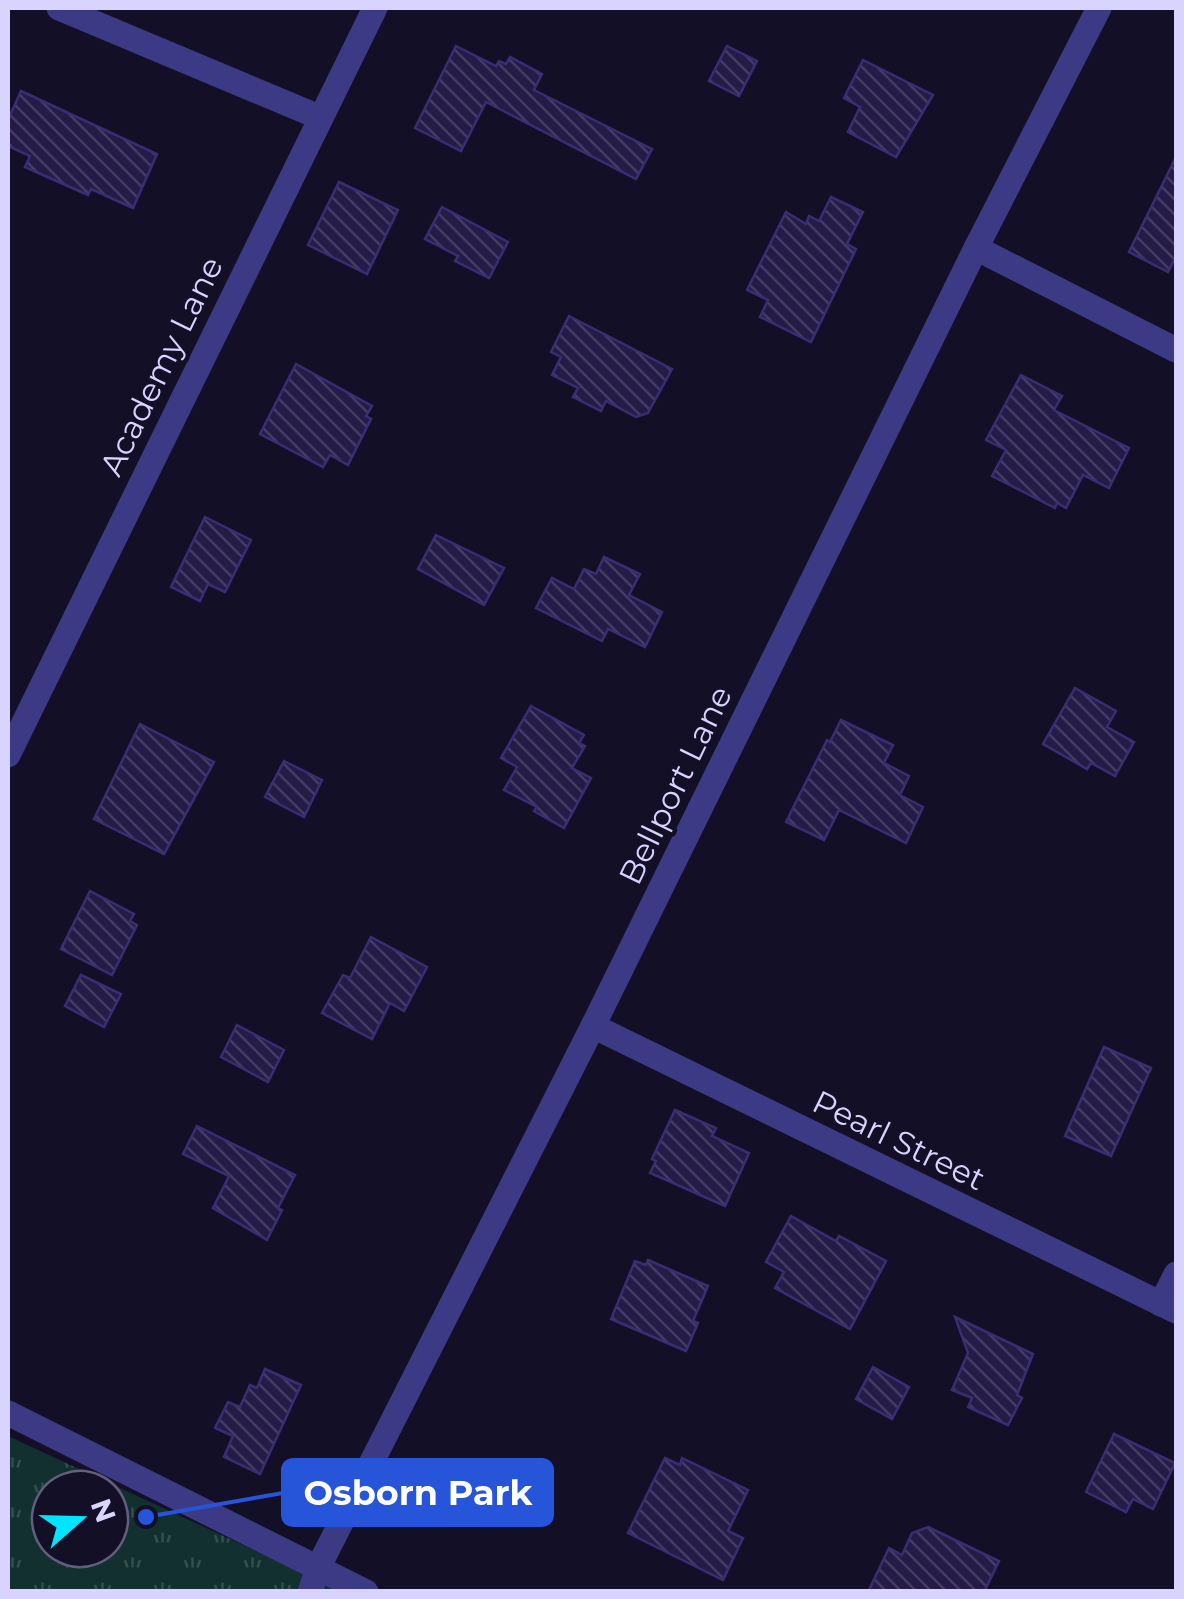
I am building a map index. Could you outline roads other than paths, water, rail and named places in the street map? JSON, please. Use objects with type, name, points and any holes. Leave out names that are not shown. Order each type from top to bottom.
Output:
[{"type":"street","points":[[59,8],[320,117]]},
{"type":"street","name":"Academy Lane","points":[[8,754],[375,8]]},
{"type":"street","name":"Bellport Lane","points":[[314,1580],[1099,8]]},
{"type":"street","points":[[976,248],[1176,350]]},
{"type":"street","name":"Pearl Street","points":[[593,1026],[1169,1308]]},
{"type":"street","points":[[1169,1308],[1176,1274]]},
{"type":"street","points":[[8,1414],[314,1580],[366,1592]]},
{"type":"place","name":"Osborn Park","points":[[146,1517]]}]
